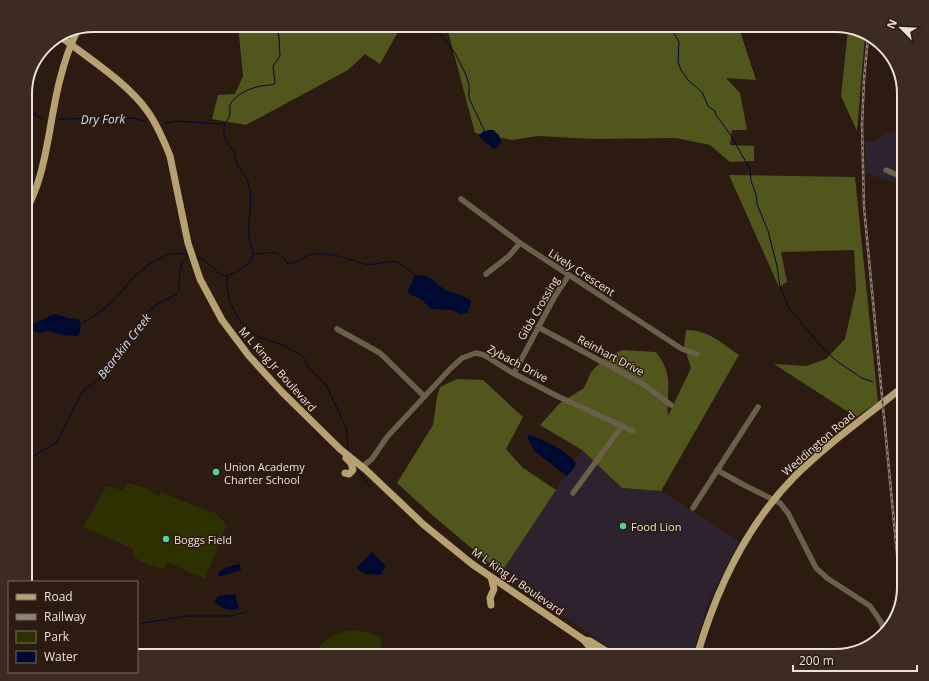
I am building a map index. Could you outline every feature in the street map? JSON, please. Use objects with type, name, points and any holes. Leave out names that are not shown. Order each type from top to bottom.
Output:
[{"type":"main road","points":[[32,198],[44,160],[60,78],[75,35]]},
{"type":"main road","name":"M L King Jr Boulevard","points":[[64,40],[128,91],[147,110],[153,120],[165,144],[171,161],[188,244],[200,279],[210,300],[239,344],[282,392],[340,449],[362,467],[424,525],[491,577],[584,640],[594,649]]},
{"type":"main road","points":[[282,392],[292,405],[352,463],[353,470],[349,474],[345,473]]},
{"type":"main road","name":"Weddington Road","points":[[699,649],[710,615],[729,571],[756,524],[774,500],[809,463],[897,392]]},
{"type":"main road","points":[[491,577],[494,589],[490,598],[491,605]]},
{"type":"main road","name":"M L King Jr Boulevard","points":[[584,640],[590,641],[603,649]]},
{"type":"street","points":[[886,170],[897,175]]},
{"type":"street","name":"Lively Crescent","points":[[460,199],[520,243],[682,349],[697,354]]},
{"type":"street","points":[[486,274],[509,256],[520,243]]},
{"type":"street","name":"Gibb Crossing","points":[[514,373],[555,296],[569,275]]},
{"type":"street","name":"Reinhart Drive","points":[[538,327],[643,384],[671,405]]},
{"type":"street","points":[[337,330],[380,353],[424,396]]},
{"type":"street","name":"Zybach Drive","points":[[362,467],[372,460],[387,437],[424,396],[462,358],[476,353],[484,355],[557,396],[633,431]]},
{"type":"street","points":[[693,508],[758,407]]},
{"type":"street","points":[[573,493],[622,426]]},
{"type":"street","points":[[717,470],[780,503],[788,513],[816,568],[827,578],[870,606],[883,627]]},
{"type":"shaded area","points":[[897,128],[897,184],[865,173],[865,140],[871,142]]},
{"type":"shaded area","points":[[582,450],[622,488],[661,491],[739,541],[708,604],[694,649],[612,649],[501,573]]},
{"type":"green space","points":[[239,32],[398,32],[380,64],[365,54],[348,70],[246,125],[212,119],[218,95],[235,94],[243,76]]},
{"type":"green space","points":[[448,32],[740,32],[756,80],[726,78],[740,93],[747,130],[732,130],[730,145],[754,146],[754,161],[730,162],[710,145],[676,138],[594,139],[538,136],[512,140],[475,133]]},
{"type":"green space","points":[[848,33],[865,39],[857,131],[841,96]]},
{"type":"green space","points":[[729,175],[855,177],[878,402],[856,417],[774,364],[806,366],[826,359],[845,339],[856,290],[854,250],[781,252],[787,282],[779,287]]},
{"type":"green space","points":[[686,330],[701,332],[708,335],[739,355],[661,491],[622,488],[582,450],[540,425],[560,403],[584,388],[591,372],[606,357],[623,350],[656,352],[666,369],[668,376],[668,416],[691,368],[684,346]]},
{"type":"green space","points":[[457,379],[483,380],[523,417],[506,449],[522,467],[556,490],[501,573],[397,483],[433,425],[440,387]]},
{"type":"green space","name":"Boggs Field","points":[[127,483],[146,488],[159,497],[161,492],[215,513],[227,525],[205,579],[167,562],[164,569],[147,564],[132,555],[134,549],[83,527],[107,486],[122,490]]},
{"type":"green space","points":[[353,630],[368,632],[381,637],[382,649],[318,649],[325,641],[346,631]]},
{"type":"water","points":[[493,130],[499,135],[501,142],[498,147],[494,149],[479,136],[482,132]]},
{"type":"water","points":[[422,275],[431,279],[447,291],[464,296],[470,300],[471,304],[467,313],[460,314],[452,310],[431,309],[423,301],[407,292],[415,276]]},
{"type":"water","points":[[55,314],[68,318],[79,319],[81,327],[78,336],[63,335],[49,331],[40,333],[35,332],[32,330],[32,324]]},
{"type":"water","points":[[528,435],[548,443],[566,454],[576,463],[574,468],[567,476],[534,451]]},
{"type":"water","points":[[372,552],[386,566],[381,575],[365,574],[356,568]]},
{"type":"water","points":[[240,564],[241,570],[219,577],[218,574],[225,568]]},
{"type":"water","points":[[235,594],[239,609],[226,609],[215,602],[219,596]]},
{"type":"waterway","name":"Bearskin Creek","points":[[196,257],[201,258],[219,273],[226,276],[241,269],[252,260],[253,252],[249,238],[250,189],[247,179],[237,164],[235,153],[225,138],[224,127],[230,115],[230,105],[235,98],[252,88],[275,83],[273,66],[280,56],[278,32]]},
{"type":"waterway","points":[[438,32],[455,53],[466,75],[469,85],[469,98],[485,132]]},
{"type":"waterway","points":[[672,32],[679,42],[678,62],[681,70],[688,80],[702,92],[708,106],[715,111],[716,115],[730,134],[750,169],[751,181],[756,194],[757,204],[768,231],[777,266],[780,287],[789,308],[825,351],[838,362],[862,378],[873,382]]},
{"type":"waterway","points":[[32,110],[36,114]]},
{"type":"waterway","name":"Dry Fork","points":[[32,115],[36,115],[42,119]]},
{"type":"waterway","name":"Dry Fork","points":[[59,119],[134,118],[146,122]]},
{"type":"waterway","name":"Dry Fork","points":[[166,123],[175,121],[223,124]]},
{"type":"waterway","points":[[80,324],[96,315],[113,301],[133,278],[148,265],[168,254],[180,253],[189,255]]},
{"type":"waterway","points":[[253,253],[276,253],[280,255],[287,263],[294,263],[313,254],[328,254],[364,264],[396,262],[404,266],[416,276]]},
{"type":"waterway","name":"Bearskin Creek","points":[[32,457],[56,443],[84,390],[102,377],[145,314],[156,305],[177,294],[179,288],[180,270],[182,263],[188,255]]},
{"type":"waterway","points":[[227,276],[230,302],[244,326],[259,337],[286,346],[298,353],[304,358],[309,368],[326,385],[347,431],[348,452]]},
{"type":"waterway","points":[[356,468],[370,487]]},
{"type":"waterway","points":[[138,624],[188,616],[231,616],[246,612]]},
{"type":"railway","points":[[868,41],[862,125],[864,207],[897,554]]},
{"type":"place","name":"Union Academy Charter School","points":[[216,472]]},
{"type":"place","name":"Food Lion","points":[[623,526]]},
{"type":"place","name":"Boggs Field","points":[[166,539]]}]
